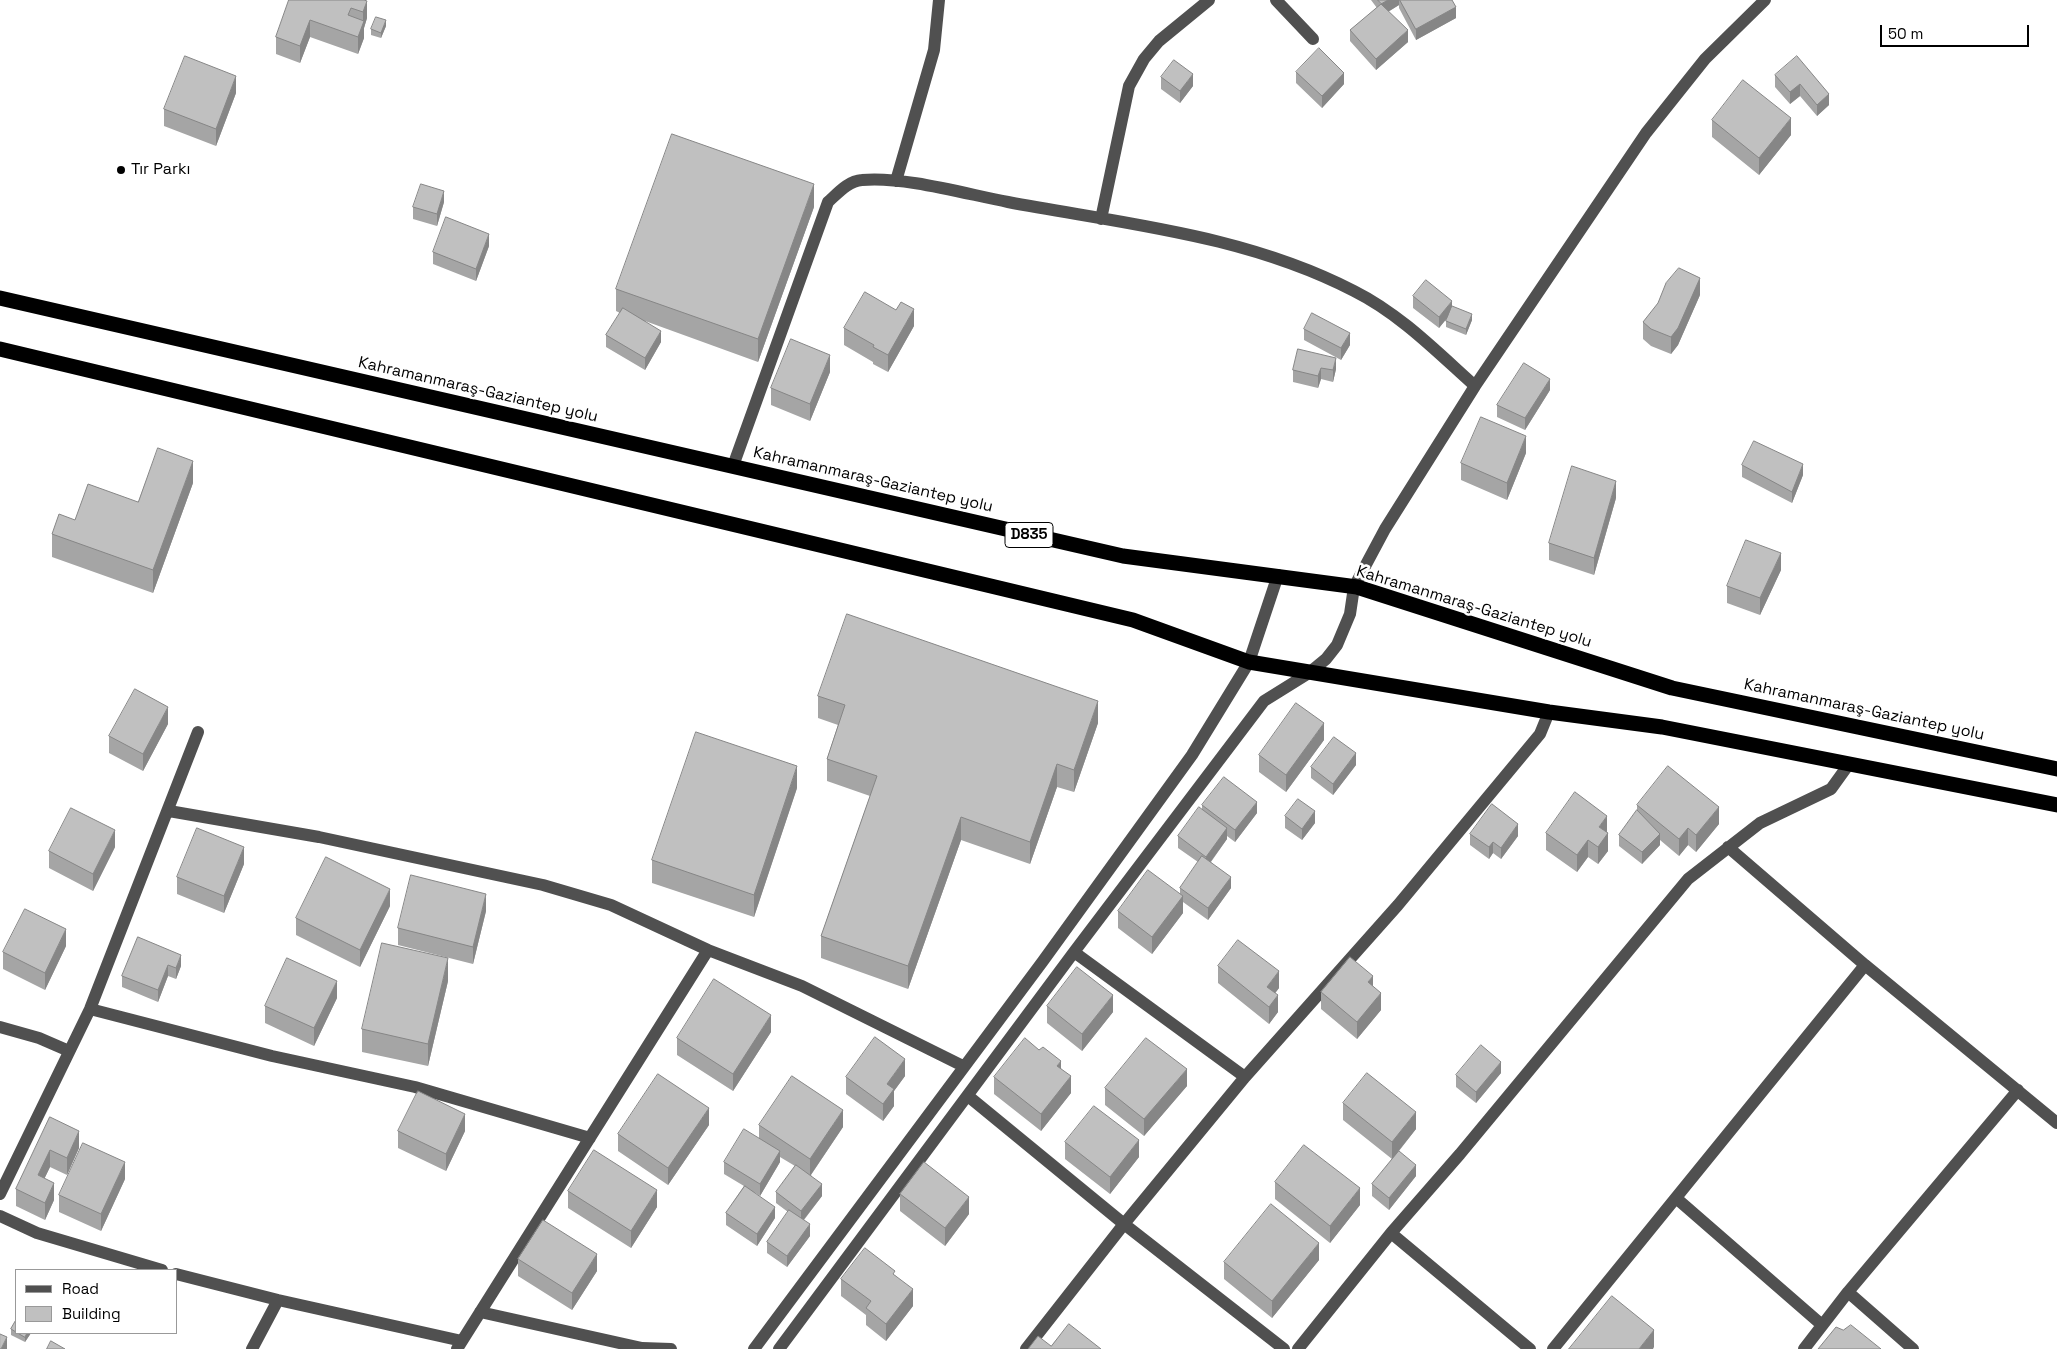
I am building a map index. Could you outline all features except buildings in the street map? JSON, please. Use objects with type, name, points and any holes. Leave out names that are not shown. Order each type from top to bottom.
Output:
[{"type":"highway","name":"Kahramanmaraş-Gaziantep yolu","points":[[0,298],[1123,556],[1278,575],[1354,587],[1672,688],[2057,769]]},
{"type":"highway","points":[[0,349],[1132,620],[1249,662],[1549,712],[1662,727],[2057,806]]},
{"type":"street","points":[[896,181],[934,50],[939,0]]},
{"type":"street","points":[[1101,219],[1129,86],[1144,59],[1159,41],[1210,0]]},
{"type":"street","points":[[1276,0],[1313,39]]},
{"type":"street","points":[[781,1348],[1074,952],[1264,701],[1309,673],[1326,659],[1344,631],[1354,587],[1385,529],[1475,386],[1646,133],[1704,60],[1765,0]]},
{"type":"street","points":[[734,466],[828,202],[846,185],[860,180],[896,181],[1101,219],[1184,232],[1240,246],[1290,263],[1354,290],[1384,308],[1420,336],[1475,386]]},
{"type":"street","points":[[754,1349],[1192,755],[1249,662],[1278,575]]},
{"type":"street","points":[[1026,1349],[1124,1224],[1245,1077],[1398,905],[1540,734],[1549,712]]},
{"type":"street","points":[[0,1194],[90,1009],[169,811],[198,732]]},
{"type":"street","points":[[1298,1349],[1391,1233],[1460,1154],[1688,879],[1760,823],[1831,789],[1849,764]]},
{"type":"street","points":[[169,811],[319,837],[543,885],[611,905],[708,950],[802,986],[963,1066]]},
{"type":"street","points":[[1728,847],[1865,965],[2057,1123]]},
{"type":"street","points":[[1089,897],[1106,911]]},
{"type":"street","points":[[178,1275],[459,1345],[708,950]]},
{"type":"street","points":[[1074,952],[1245,1077]]},
{"type":"street","points":[[1552,1349],[1865,965]]},
{"type":"street","points":[[90,1009],[272,1056],[415,1087],[590,1138]]},
{"type":"street","points":[[0,1027],[39,1038],[69,1051]]},
{"type":"street","points":[[1804,1349],[1848,1292],[2018,1090]]},
{"type":"street","points":[[968,1096],[1124,1224],[1284,1349]]},
{"type":"street","points":[[1676,1198],[1822,1325]]},
{"type":"street","points":[[0,1216],[37,1233],[159,1269]]},
{"type":"street","points":[[1391,1233],[1530,1349]]},
{"type":"street","points":[[1848,1292],[1912,1349]]},
{"type":"street","points":[[252,1349],[278,1300]]},
{"type":"street","points":[[480,1312],[643,1348],[671,1349]]},
{"type":"place","name":"Tır Parkı","points":[[121,170]]}]
